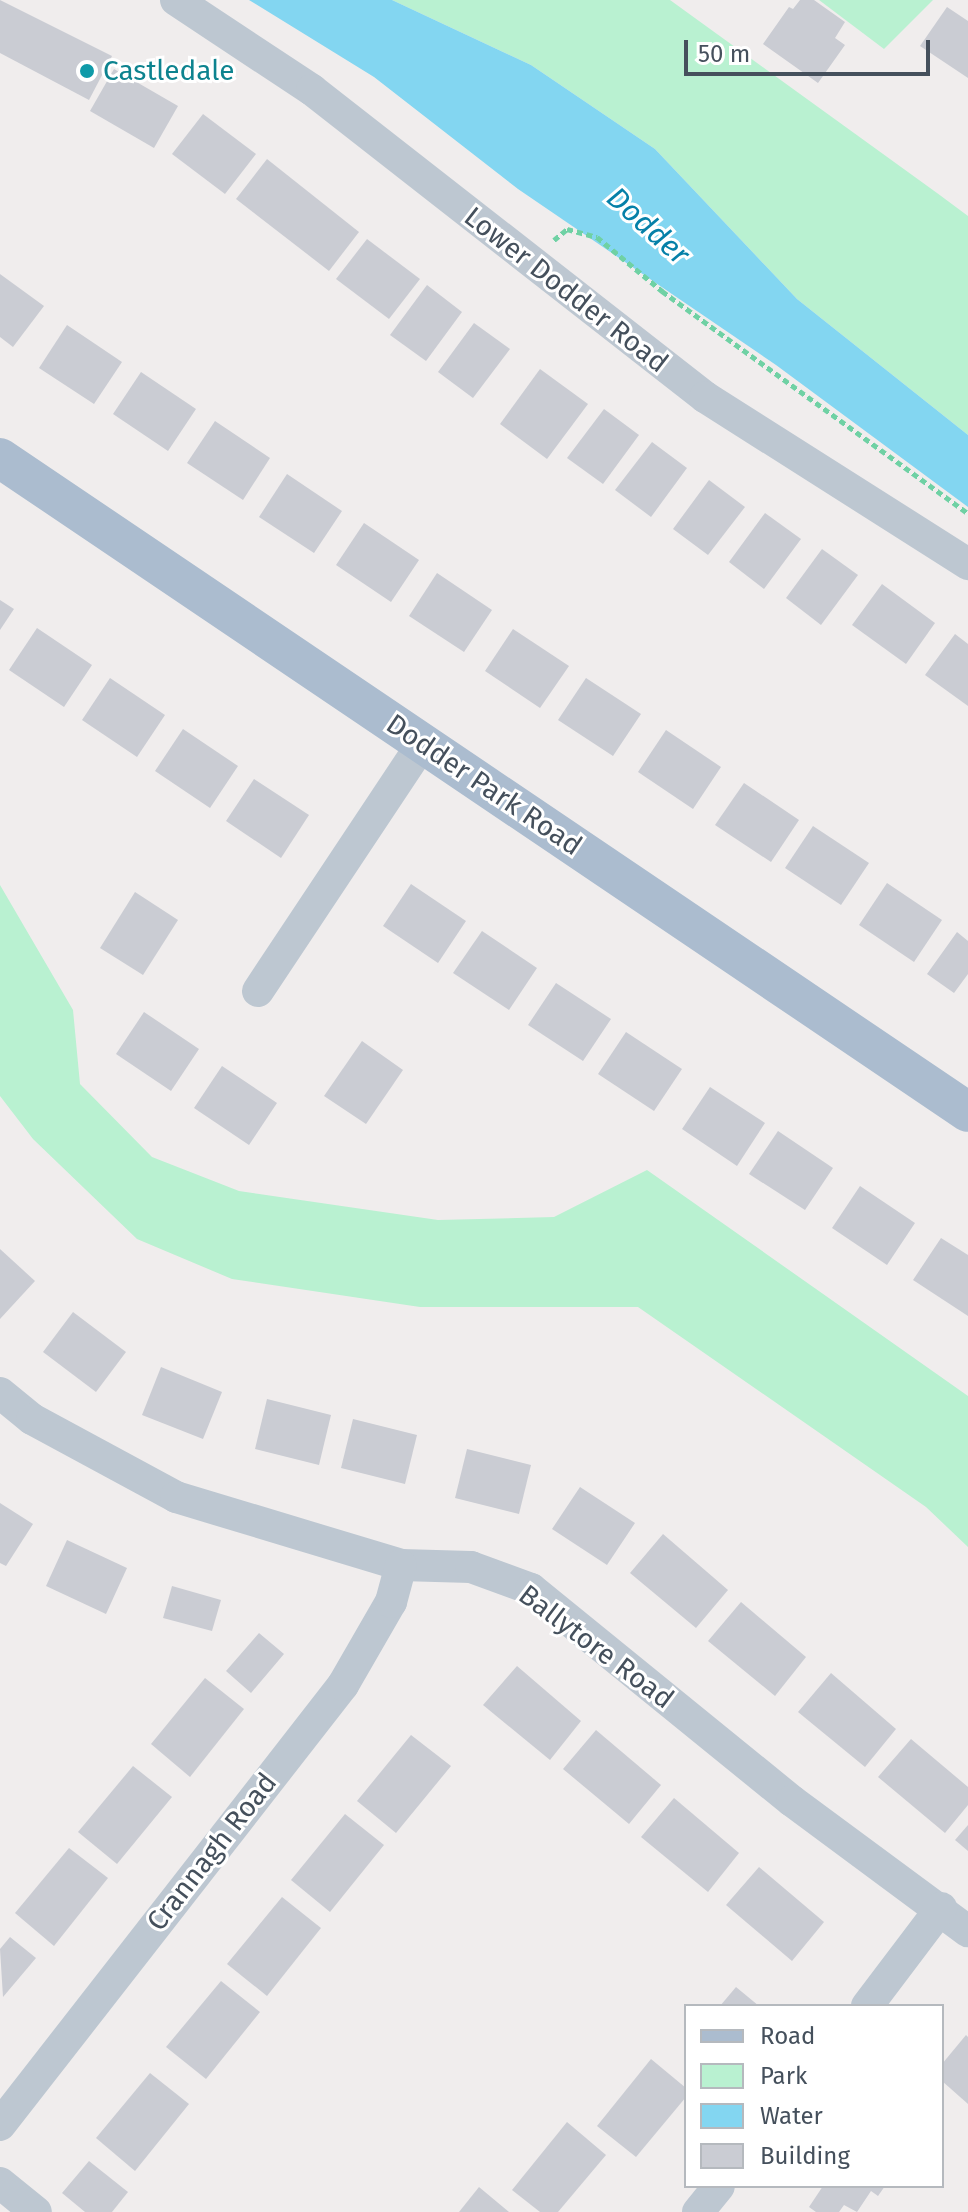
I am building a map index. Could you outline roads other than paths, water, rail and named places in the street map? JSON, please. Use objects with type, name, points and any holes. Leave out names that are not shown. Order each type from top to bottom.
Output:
[{"type":"main road","name":"Dodder Park Road","points":[[0,458],[968,1112]]},
{"type":"street","name":"Lower Dodder Road","points":[[176,0],[312,90],[705,397],[968,564]]},
{"type":"street","points":[[258,991],[422,744]]},
{"type":"street","name":"Ballytore Road","points":[[0,1393],[32,1419],[176,1497],[401,1565],[471,1567],[531,1589],[792,1801],[941,1908],[968,1931]]},
{"type":"street","name":"Crannagh Road","points":[[0,2125],[343,1685],[386,1613],[401,1565]]},
{"type":"street","points":[[869,2004],[941,1908]]},
{"type":"street","points":[[0,2183],[36,2212]]},
{"type":"street","points":[[698,2212],[717,2188]]},
{"type":"water","name":"Dodder","points":[[249,0],[392,0],[531,65],[655,149],[797,299],[968,435],[968,507],[776,365],[518,189],[374,77]]},
{"type":"place","name":"Castledale","points":[[87,71]]}]
